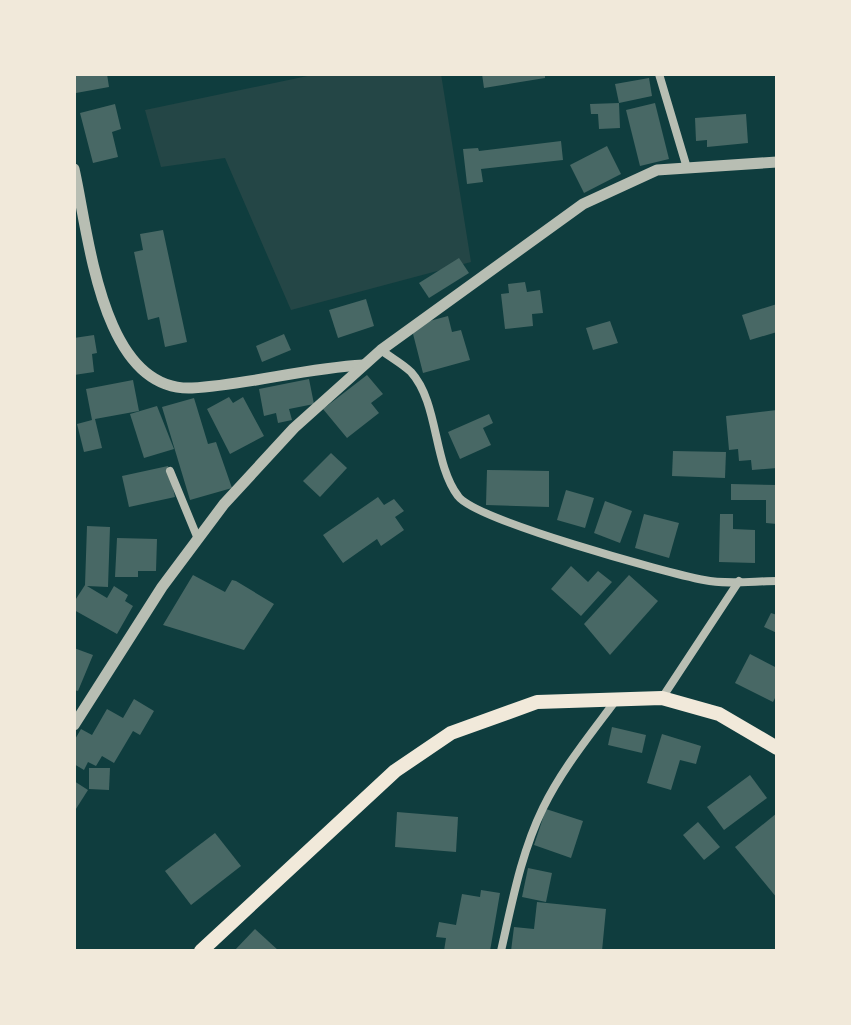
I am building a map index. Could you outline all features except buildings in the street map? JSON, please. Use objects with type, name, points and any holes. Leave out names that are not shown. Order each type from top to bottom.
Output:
[{"type":"main road","points":[[201,951],[395,771],[451,733],[537,702],[662,698],[719,714],[777,748]]},
{"type":"street","points":[[659,74],[687,168]]},
{"type":"street","points":[[74,725],[162,587],[224,504],[294,428],[381,350],[583,204],[657,170],[777,162]]},
{"type":"street","points":[[74,169],[102,296],[126,355],[148,376],[190,388],[316,368],[363,365]]},
{"type":"street","points":[[381,350],[412,373],[434,423],[444,468],[459,499],[494,516],[611,555],[707,581],[777,581]]},
{"type":"street","points":[[170,471],[198,539]]},
{"type":"street","points":[[662,698],[739,581]]},
{"type":"street","points":[[501,951],[521,863],[543,808],[572,759],[619,697]]},
{"type":"shaded area","points":[[317,74],[441,74],[471,262],[291,310],[225,158],[161,167],[145,110]]}]
